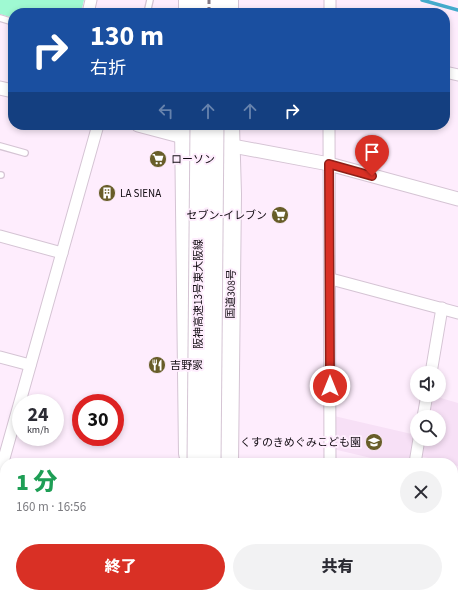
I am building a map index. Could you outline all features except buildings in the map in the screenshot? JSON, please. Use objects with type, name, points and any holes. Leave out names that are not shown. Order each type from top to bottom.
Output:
[{"type":"highway","name":"阪神高速13号東大阪線","points":[[197,458],[200,130]]},
{"type":"highway","name":"阪神高速13号東大阪線","points":[[211,458],[214,130]]},
{"type":"highway","name":"国道308号","points":[[229,458],[232,194],[230,130]]},
{"type":"highway","points":[[184,131],[188,458]]},
{"type":"street","points":[[5,458],[97,130]]},
{"type":"street","points":[[330,130],[330,458]]},
{"type":"street","points":[[184,131],[231,145],[329,164],[458,199]]},
{"type":"street","points":[[0,236],[62,253]]},
{"type":"street","points":[[331,279],[458,313]]},
{"type":"street","points":[[432,366],[442,308]]},
{"type":"street","points":[[0,357],[30,365]]},
{"type":"street","points":[[416,458],[418,446]]},
{"type":"lane","points":[[0,146],[25,153]]},
{"type":"shaded area","points":[[446,400],[458,403],[458,458],[428,458],[418,456],[421,446],[446,446],[446,410],[431,410],[433,402],[446,402]]},
{"type":"shaded area","name":"くすのきめぐみこども園","points":[[334,416],[410,434],[410,446],[413,446],[410,458],[371,458],[333,449]]},
{"type":"green space","points":[[0,0],[84,0],[82,8],[8,8],[8,16],[0,14]]},
{"type":"waterway","points":[[422,0],[458,10]]},
{"type":"railway","points":[[209,0],[209,8]]},
{"type":"railway","points":[[199,458],[204,130]]},
{"type":"railway","points":[[206,458],[207,319]]},
{"type":"place","name":"ローソン","points":[[158,159]]},
{"type":"place","name":"LA SIENA","points":[[107,193]]},
{"type":"place","name":"セブン-イレブン","points":[[280,215]]},
{"type":"place","name":"吉野家","points":[[157,365]]},
{"type":"place","name":"くすのきめぐみこども園","points":[[374,442]]},
{"type":"route","points":[[330,386],[331,279],[329,164],[372,176]]}]
